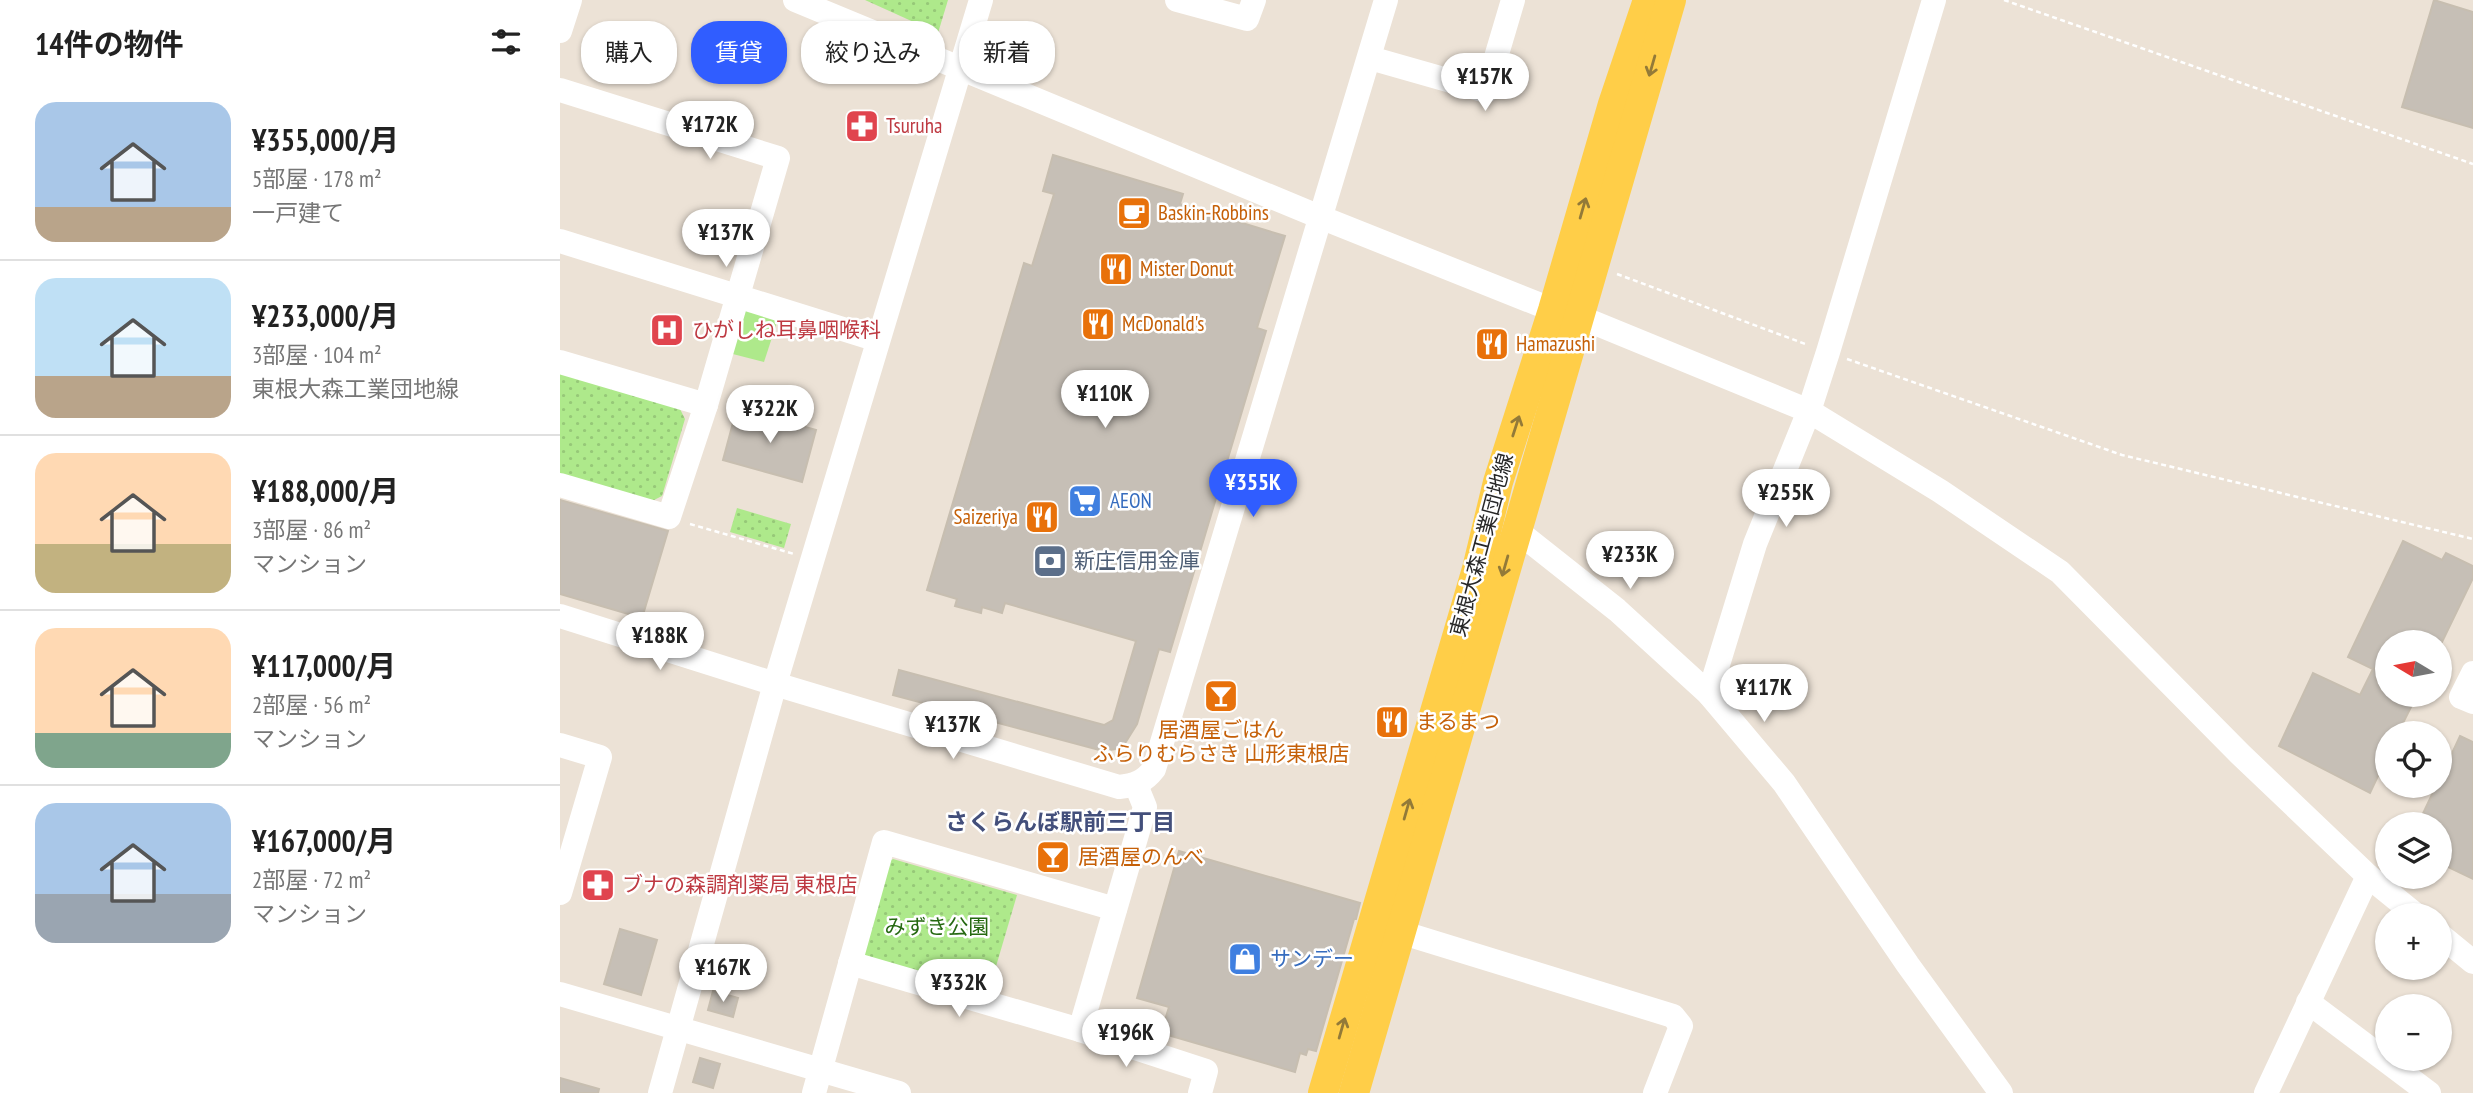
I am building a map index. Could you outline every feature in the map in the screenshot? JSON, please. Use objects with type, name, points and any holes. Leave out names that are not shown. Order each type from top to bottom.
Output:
[{"type":"main road","name":"東根大森工業団地線","points":[[1354,1093],[1516,530],[1613,104],[1648,0]]},
{"type":"main road","name":"東根大森工業団地線","points":[[1323,1093],[1474,583],[1498,482],[1566,313],[1594,265],[1671,0]]},
{"type":"street","points":[[560,31],[570,0]]},
{"type":"street","points":[[795,0],[959,69]]},
{"type":"street","points":[[975,21],[981,0]]},
{"type":"street","points":[[1177,0],[1247,19],[1254,0]]},
{"type":"street","points":[[560,616],[775,684],[1119,787],[1136,785],[1147,778],[1154,769],[1386,0]]},
{"type":"street","points":[[1370,58],[1486,91],[1513,0]]},
{"type":"street","points":[[1709,694],[1755,544],[1809,411],[1934,0]]},
{"type":"street","points":[[660,1093],[775,684],[959,72]]},
{"type":"street","points":[[996,84],[1320,217],[1809,411],[1940,491],[2060,572],[2240,754],[2368,876],[2401,903]]},
{"type":"street","points":[[560,90],[778,158],[706,405],[668,517],[560,485]]},
{"type":"street","points":[[560,241],[878,340]]},
{"type":"street","points":[[560,362],[706,405]]},
{"type":"street","points":[[1516,530],[1617,610],[1709,694],[1784,783],[1908,965],[2001,1093]]},
{"type":"street","points":[[2473,673],[2462,697],[2473,702]]},
{"type":"street","points":[[560,745],[600,757],[562,877]]},
{"type":"street","points":[[1080,1030],[1145,807],[1136,785]]},
{"type":"street","points":[[817,1081],[884,842],[1115,909]]},
{"type":"street","points":[[2266,1093],[2368,876]]},
{"type":"street","points":[[1400,932],[1673,1016],[1681,1026],[1655,1093]]},
{"type":"street","points":[[2452,944],[2473,962]]},
{"type":"street","points":[[850,963],[1080,1030],[1206,1071],[1200,1093]]},
{"type":"street","points":[[560,994],[679,1028],[817,1081],[899,1093]]},
{"type":"street","points":[[2308,1002],[2429,1093]]},
{"type":"path","points":[[2004,0],[2473,164]]},
{"type":"path","points":[[1594,265],[1828,352],[2122,455],[2473,539]]},
{"type":"path","points":[[668,517],[794,554]]},
{"type":"green space","points":[[865,0],[948,0],[942,21],[911,21]]},
{"type":"green space","points":[[737,296],[781,310],[764,362],[721,351]]},
{"type":"green space","points":[[560,372],[680,409],[685,419],[662,496],[650,502],[560,474]]},
{"type":"green space","points":[[737,508],[791,524],[784,548],[730,532]]},
{"type":"green space","name":"みずき公園","points":[[893,859],[1017,895],[987,997],[861,961],[882,866]]},
{"type":"building","points":[[2434,0],[2473,12],[2473,128],[2402,107]]},
{"type":"building","name":"AEON","points":[[1053,155],[1183,194],[1180,204],[1285,236],[1257,328],[1266,331],[1170,652],[1159,649],[1137,724],[1122,748],[1103,751],[893,695],[899,670],[1104,725],[1113,720],[1136,641],[1005,603],[1002,613],[982,607],[981,613],[955,606],[957,599],[927,590],[1024,263],[1032,266],[1054,194],[1043,191]]},
{"type":"building","points":[[737,408],[816,430],[802,482],[723,460]]},
{"type":"building","points":[[560,500],[668,531],[642,618],[560,594]]},
{"type":"building","points":[[2403,541],[2442,560],[2446,553],[2473,566],[2473,578],[2448,630],[2375,630],[2375,707],[2411,707],[2404,721],[2375,721],[2375,782],[2370,793],[2279,746],[2313,673],[2360,695],[2373,669],[2348,657]]},
{"type":"building","points":[[2460,736],[2473,742],[2473,879],[2452,869],[2452,812],[2424,812],[2430,798],[2452,798],[2452,753]]},
{"type":"building","name":"サンデー","points":[[1179,851],[1360,903],[1316,1051],[1308,1049],[1306,1055],[1300,1053],[1295,1072],[1161,1033],[1169,1007],[1137,998]]},
{"type":"building","points":[[620,929],[657,940],[641,995],[604,984]]},
{"type":"building","points":[[713,991],[738,998],[733,1017],[708,1010]]},
{"type":"building","points":[[700,1058],[720,1064],[713,1088],[693,1082]]},
{"type":"building","points":[[560,1078],[599,1089],[598,1093],[560,1093]]},
{"type":"place","name":"Tsuruha","points":[[862,126]]},
{"type":"place","name":"Baskin-Robbins","points":[[1134,213]]},
{"type":"place","name":"Mister Donut","points":[[1116,269]]},
{"type":"place","name":"McDonald's","points":[[1098,324]]},
{"type":"place","name":"ひがしね耳鼻咽喉科","points":[[667,330]]},
{"type":"place","name":"Hamazushi","points":[[1492,344]]},
{"type":"place","name":"AEON","points":[[1085,501]]},
{"type":"place","name":"Saizeriya","points":[[1042,517]]},
{"type":"place","name":"新庄信用金庫","points":[[1050,561]]},
{"type":"place","name":"居酒屋ごはん ふらりむらさき 山形東根店","points":[[1221,696]]},
{"type":"place","name":"まるまつ","points":[[1392,722]]},
{"type":"place","name":"居酒屋のんべ","points":[[1053,857]]},
{"type":"place","name":"ブナの森調剤薬局 東根店","points":[[598,885]]},
{"type":"place","name":"サンデー","points":[[1245,959]]},
{"type":"district","name":"さくらんぼ駅前三丁目","points":[[1060,822]]}]
